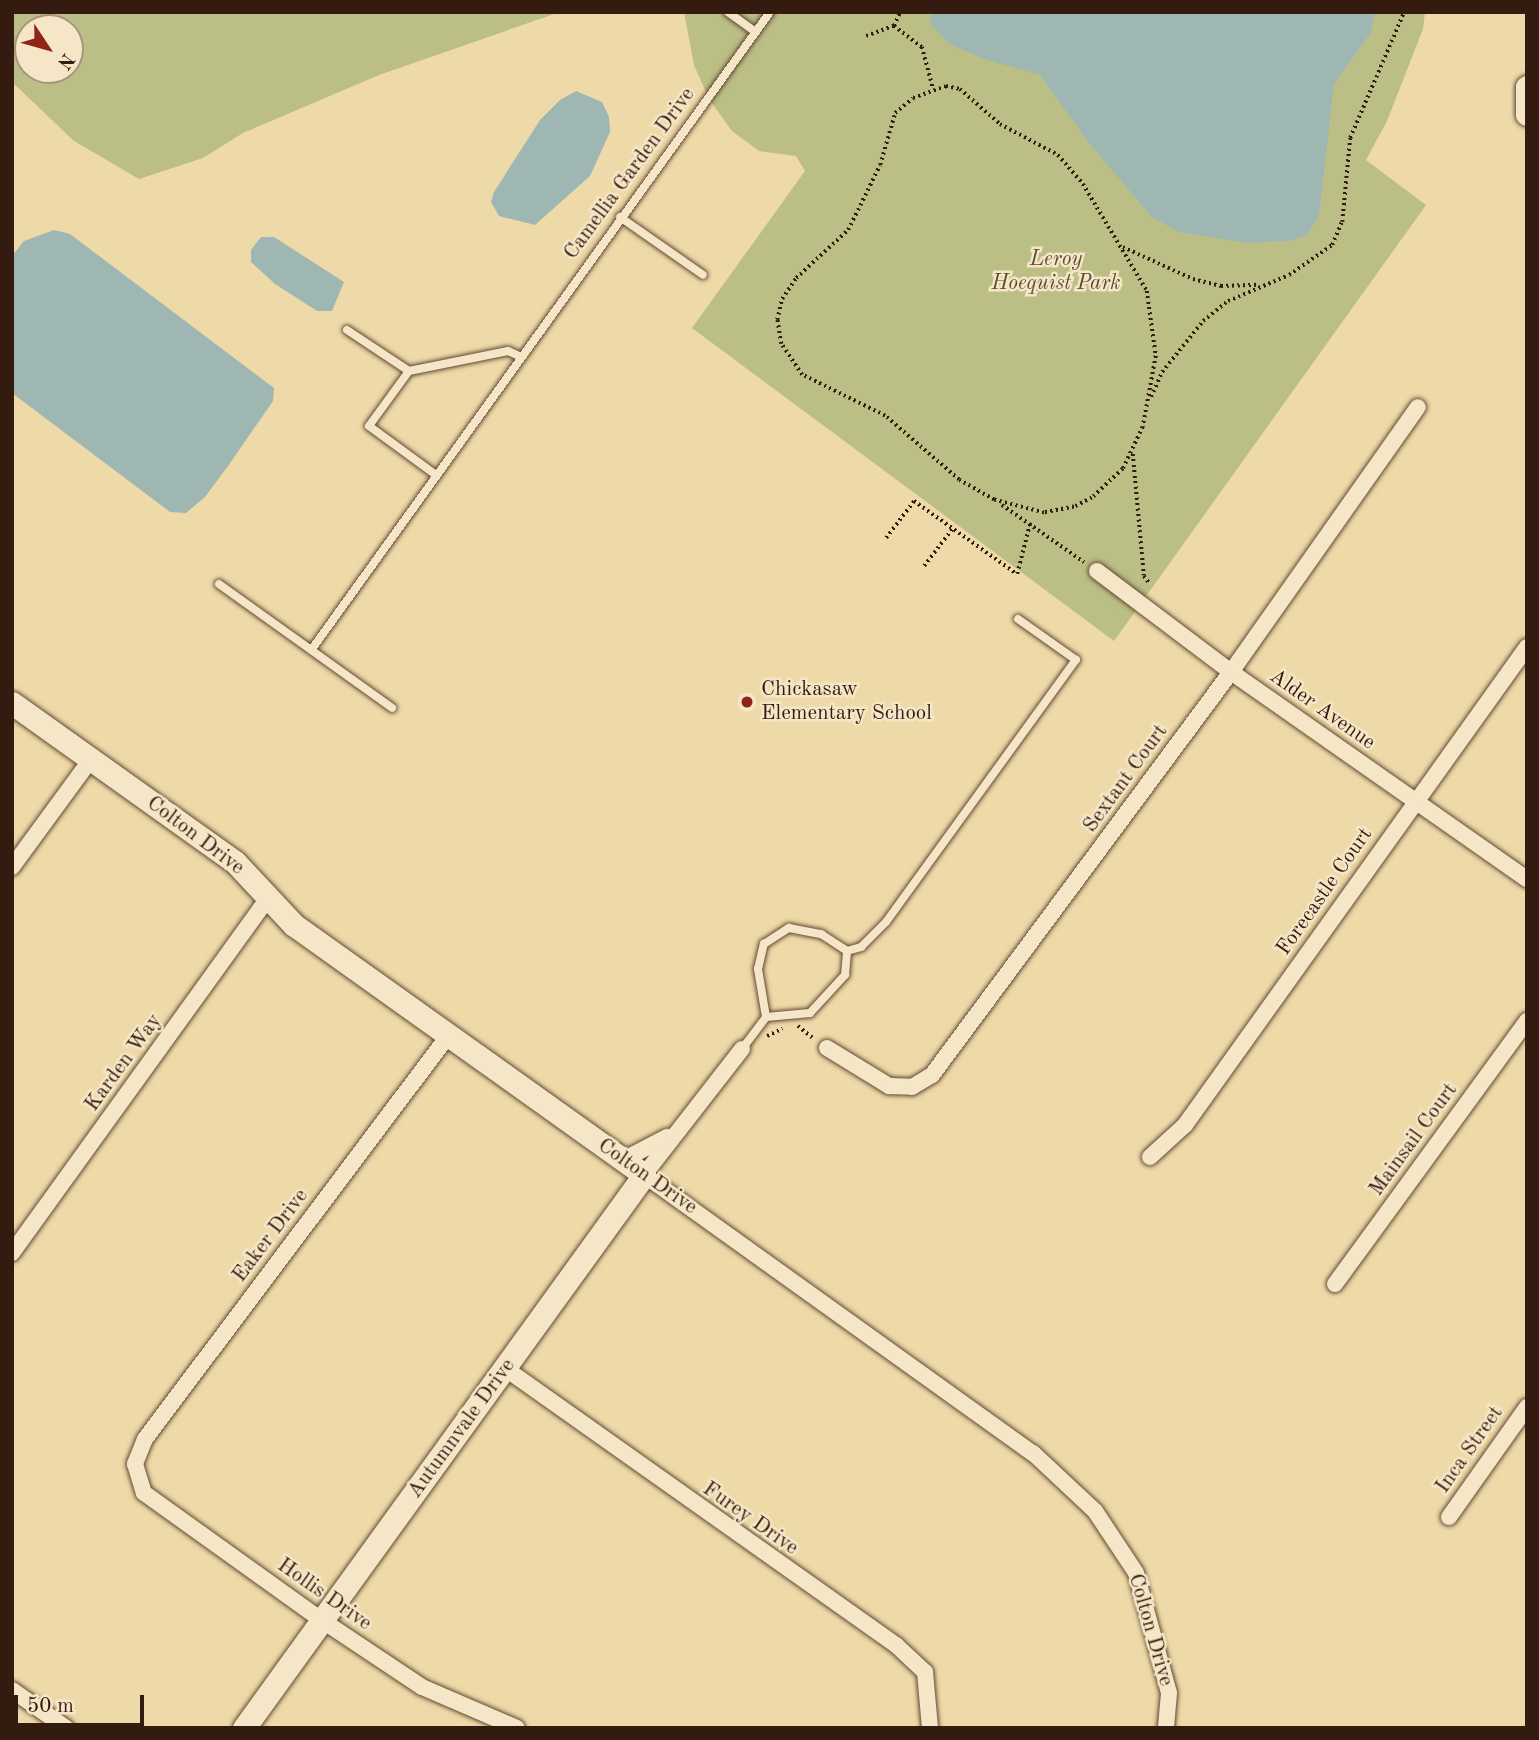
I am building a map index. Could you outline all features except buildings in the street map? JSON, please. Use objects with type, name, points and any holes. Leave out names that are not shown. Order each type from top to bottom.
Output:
[{"type":"street","points":[[1527,86],[1527,114]]},
{"type":"street","name":"Sextant Court","points":[[827,1048],[888,1086],[912,1087],[932,1075],[1231,672],[1418,407]]},
{"type":"street","name":"Alder Avenue","points":[[1097,571],[1231,672],[1527,879]]},
{"type":"street","name":"Forecastle Court","points":[[1150,1157],[1185,1125],[1527,647]]},
{"type":"street","name":"Colton Drive","points":[[12,703],[235,862],[294,925],[1033,1453],[1095,1511],[1136,1573],[1169,1693],[1166,1728]]},
{"type":"street","points":[[12,867],[91,759]]},
{"type":"street","name":"Karden Way","points":[[12,1253],[269,897]]},
{"type":"street","name":"Mainsail Court","points":[[1335,1284],[1527,1021]]},
{"type":"street","name":"Eaker Drive","points":[[135,1464],[145,1439],[448,1036]]},
{"type":"street","name":"Autumnvale Drive","points":[[244,1728],[677,1129],[742,1049]]},
{"type":"street","name":"Autumnvale Drive","points":[[623,1160],[657,1145],[677,1129]]},
{"type":"street","name":"Furey Drive","points":[[506,1369],[896,1645],[925,1672],[930,1728]]},
{"type":"street","name":"Inca Street","points":[[1449,1517],[1521,1426],[1527,1407]]},
{"type":"street","name":"Hollis Drive","points":[[135,1464],[144,1493],[323,1620],[422,1687],[517,1728]]},
{"type":"street","points":[[12,1690],[66,1728]]},
{"type":"lane","points":[[728,12],[756,32]]},
{"type":"lane","name":"Camellia Garden Drive","points":[[312,649],[519,356],[770,12]]},
{"type":"lane","points":[[620,217],[703,275]]},
{"type":"lane","points":[[347,330],[409,371]]},
{"type":"lane","points":[[436,475],[369,426],[409,371],[508,351],[519,356]]},
{"type":"lane","points":[[219,584],[392,708]]},
{"type":"lane","points":[[742,1049],[766,1017],[758,969],[764,944],[789,928],[821,934],[847,951],[861,947],[886,922],[1076,660],[1018,619]]},
{"type":"lane","points":[[766,1017],[810,1013],[845,975],[847,951]]},
{"type":"path","points":[[866,36],[894,26],[900,12]]},
{"type":"path","points":[[994,500],[1044,513],[1074,507],[1109,485],[1133,452],[1148,404],[1162,372],[1203,321],[1228,301],[1260,285],[1289,275],[1332,245],[1342,222],[1350,138],[1404,12]]},
{"type":"path","points":[[894,26],[922,47],[933,88]]},
{"type":"path","points":[[1097,571],[1030,523],[959,480],[885,416],[802,375],[781,344],[777,320],[782,299],[796,278],[830,250],[864,202],[895,113],[933,88],[960,89],[1000,124],[1058,155],[1083,184],[1100,219],[1142,278],[1154,320],[1156,355],[1148,404]]},
{"type":"path","points":[[1121,246],[1193,279],[1221,286],[1260,285]]},
{"type":"path","points":[[1133,452],[1144,576],[1149,583]]},
{"type":"path","points":[[886,538],[914,501],[1017,574],[1030,523]]},
{"type":"path","points":[[925,566],[953,528]]},
{"type":"path","points":[[742,1049],[794,1023],[827,1048]]},
{"type":"green space","points":[[12,12],[560,12],[379,75],[243,133],[203,158],[139,179],[74,141],[14,84],[84,84],[84,14],[14,14],[14,84]]},
{"type":"green space","name":"Leroy Hoequist Park","points":[[684,12],[1425,12],[1423,29],[1387,121],[1366,160],[1426,205],[1114,641],[692,328],[805,171],[796,156],[759,151],[732,131],[709,99],[694,65]]},
{"type":"water","points":[[932,12],[1375,12],[1371,32],[1334,84],[1319,216],[1307,235],[1289,241],[1247,243],[1178,232],[1152,217],[1089,143],[1040,75],[981,58],[950,44],[930,24]]},
{"type":"water","points":[[576,91],[602,102],[609,117],[610,132],[590,176],[535,225],[499,216],[491,202],[494,192],[540,120],[560,100]]},
{"type":"water","points":[[54,230],[70,234],[274,388],[273,401],[228,466],[205,497],[186,513],[170,512],[12,393],[12,256],[24,241]]},
{"type":"water","points":[[261,237],[274,237],[344,282],[332,311],[317,311],[275,284],[251,262],[251,250]]},
{"type":"place","name":"Chickasaw Elementary School","points":[[747,702]]}]
